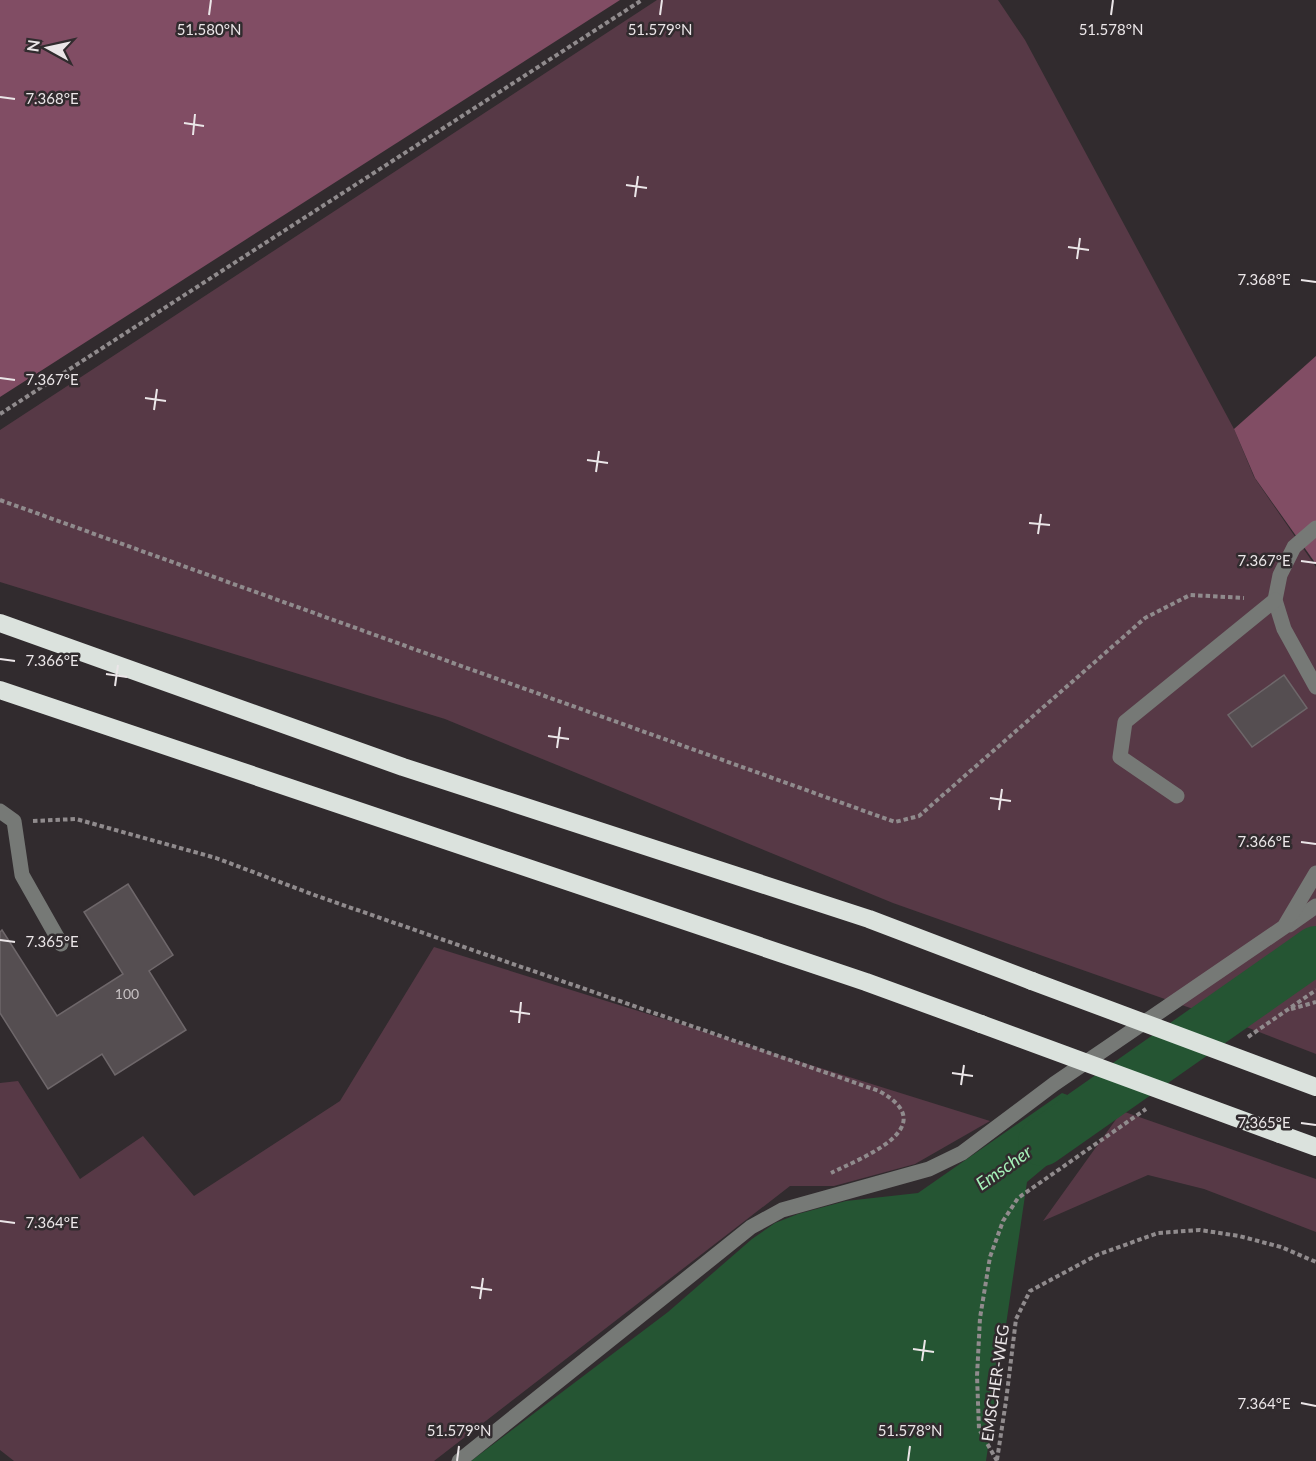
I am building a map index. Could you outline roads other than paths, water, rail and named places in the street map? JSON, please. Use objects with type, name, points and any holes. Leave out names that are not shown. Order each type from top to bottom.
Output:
[{"type":"highway","points":[[0,623],[404,767],[869,919],[1316,1088]]},
{"type":"highway","points":[[0,690],[854,978],[1316,1147]]},
{"type":"lane","points":[[1316,528],[1294,547],[1280,575],[1275,600],[1284,629],[1316,687]]},
{"type":"lane","points":[[1177,796],[1120,757],[1125,723],[1275,600]]},
{"type":"lane","points":[[0,812],[15,821],[22,875],[61,944]]},
{"type":"lane","points":[[1284,927],[1316,873]]},
{"type":"lane","points":[[459,1461],[751,1227],[782,1210],[929,1169],[962,1153],[1054,1084],[1316,906]]},
{"type":"water","points":[[1062,1093],[1112,1111],[1027,1182],[986,1461],[471,1461],[668,1312],[752,1239],[775,1223],[846,1201],[918,1193]]},
{"type":"waterway","name":"Emscher","points":[[1042,1142],[1316,950]]}]
